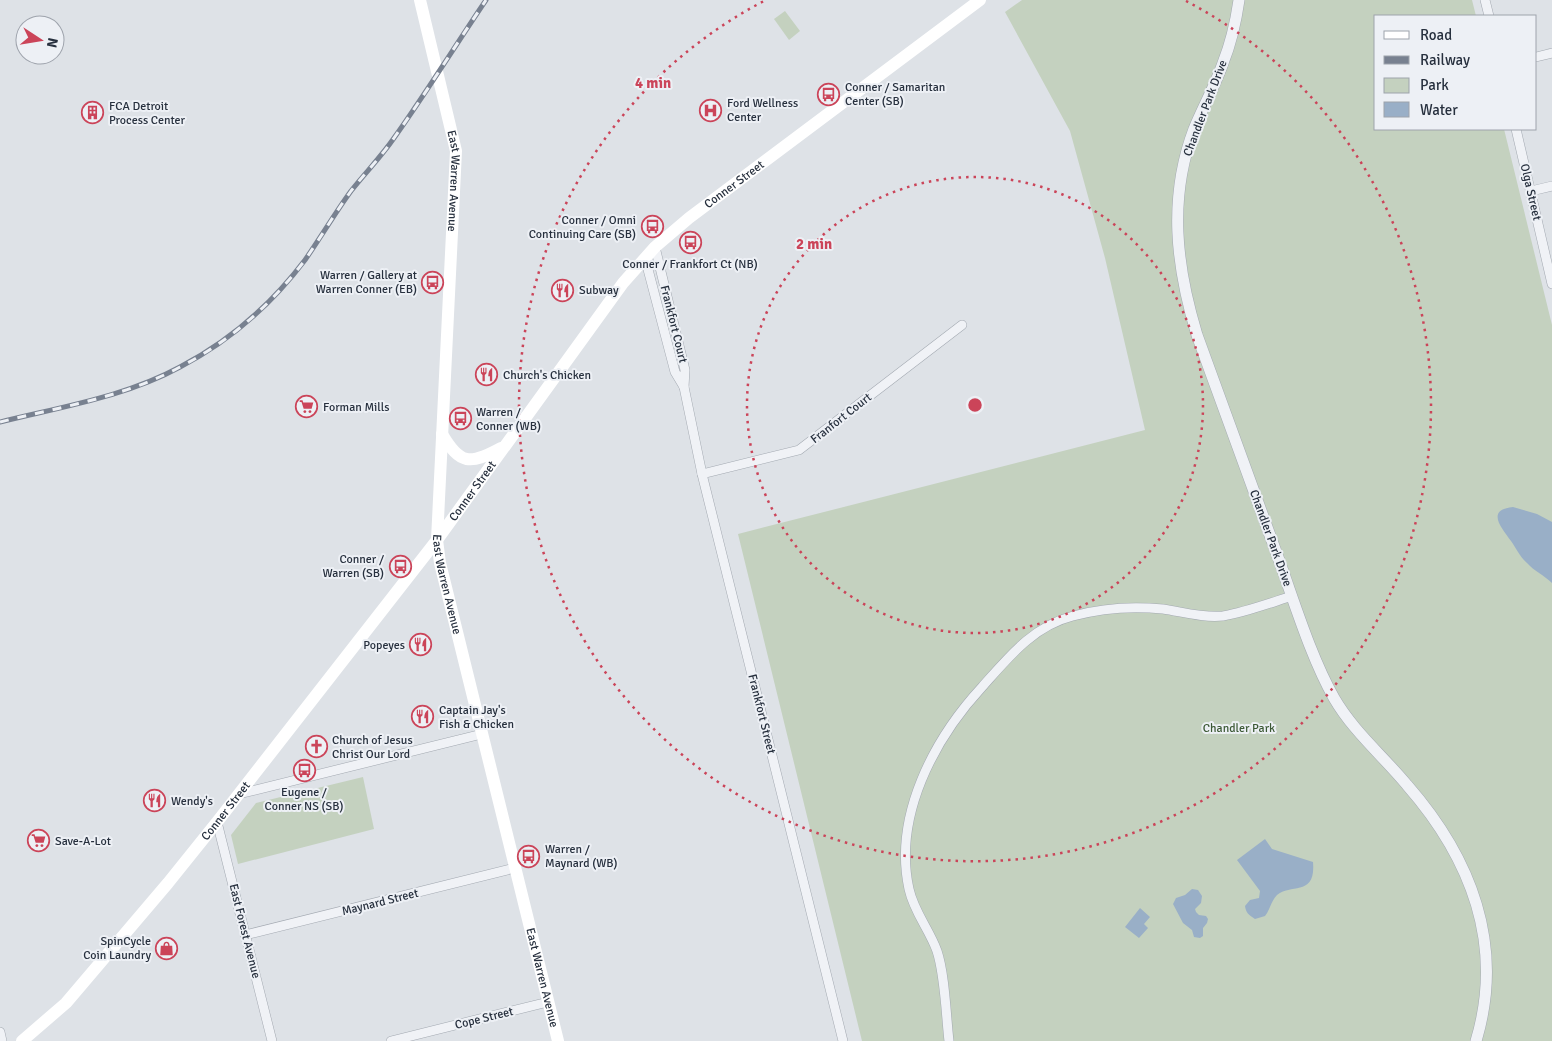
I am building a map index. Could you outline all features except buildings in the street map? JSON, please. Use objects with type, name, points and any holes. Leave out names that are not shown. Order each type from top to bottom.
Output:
[{"type":"main road","name":"East Warren Avenue","points":[[420,0],[456,151],[437,540],[440,563],[558,1041]]},
{"type":"main road","name":"Conner Street","points":[[22,1041],[66,1003],[218,822],[437,540],[623,283],[655,247],[689,218],[980,0]]},
{"type":"main road","points":[[442,434],[452,451],[457,456],[465,458],[476,459],[485,457],[505,446]]},
{"type":"street","name":"Chandler Park Drive","points":[[1239,0],[1224,62],[1195,128],[1183,165],[1178,207],[1179,254],[1186,300],[1196,335],[1292,596],[1334,698],[1365,739],[1409,786],[1428,811],[1452,847],[1467,877],[1481,918],[1487,961],[1485,1006],[1476,1041]]},
{"type":"street","points":[[1485,0],[1489,15]]},
{"type":"street","points":[[1537,56],[1552,52]]},
{"type":"street","name":"Olga Street","points":[[1516,130],[1552,284]]},
{"type":"street","points":[[1531,191],[1552,186]]},
{"type":"street","name":"Frankfort Court","points":[[655,247],[685,370],[684,387]]},
{"type":"street","name":"Frankfort Court","points":[[645,258],[674,372],[684,387]]},
{"type":"street","name":"Franfort Court","points":[[702,474],[799,450],[962,325]]},
{"type":"street","name":"Frankfort Street","points":[[684,387],[702,474],[843,1041]]},
{"type":"street","points":[[949,1041],[939,958],[933,942],[914,907],[908,886],[907,844],[913,806],[928,765],[940,740],[966,704],[1022,644],[1050,625],[1073,616],[1117,608],[1141,607],[1205,616],[1223,616],[1292,596]]},
{"type":"street","points":[[239,794],[482,734]]},
{"type":"street","name":"East Forest Avenue","points":[[218,822],[272,1041]]},
{"type":"street","name":"Maynard Street","points":[[246,935],[515,868]]},
{"type":"street","name":"Cope Street","points":[[391,1041],[548,1002]]},
{"type":"street","points":[[0,1032],[2,1041]]},
{"type":"green space","name":"Chandler Park","points":[[1022,0],[1472,0],[1476,15],[1374,15],[1374,130],[1504,130],[1552,325],[1552,1041],[862,1041],[738,534],[1145,430],[1105,258],[1070,131],[1005,12]]},
{"type":"green space","points":[[785,11],[800,31],[789,40],[774,19]]},
{"type":"green space","points":[[363,777],[374,829],[238,864],[231,835],[256,803]]},
{"type":"water","points":[[1513,507],[1537,514],[1552,522],[1552,583],[1525,561],[1500,525],[1498,516],[1500,512]]},
{"type":"water","points":[[1265,839],[1272,849],[1313,862],[1313,873],[1307,885],[1277,895],[1265,916],[1255,919],[1248,914],[1245,906],[1250,900],[1259,898],[1260,891],[1237,860]]},
{"type":"water","points":[[1192,889],[1198,890],[1202,896],[1201,903],[1195,909],[1196,912],[1199,915],[1206,916],[1208,919],[1203,928],[1203,936],[1200,938],[1194,937],[1192,930],[1183,923],[1173,904],[1176,898],[1185,895]]},
{"type":"water","points":[[1140,908],[1150,917],[1144,924],[1148,928],[1139,938],[1125,927]]},
{"type":"railway","points":[[0,422],[115,394],[137,386],[198,357],[233,334],[248,321],[264,307],[305,260],[351,191],[384,152],[406,121],[486,0]]},
{"type":"place","name":"Conner / Samaritan Center (SB)","points":[[829,94]]},
{"type":"place","name":"Ford Wellness Center","points":[[711,110]]},
{"type":"place","name":"FCA Detroit Process Center","points":[[93,113]]},
{"type":"place","name":"Conner / Omni Continuing Care (SB)","points":[[652,227]]},
{"type":"place","name":"Conner / Frankfort Ct (NB)","points":[[690,243]]},
{"type":"place","name":"Warren / Gallery at Warren Conner (EB)","points":[[433,282]]},
{"type":"place","name":"Subway","points":[[563,290]]},
{"type":"place","name":"Church's Chicken","points":[[487,375]]},
{"type":"place","name":"Forman Mills","points":[[307,407]]},
{"type":"place","name":"Warren / Conner (WB)","points":[[460,419]]},
{"type":"place","name":"Conner / Warren (SB)","points":[[400,566]]},
{"type":"place","name":"Popeyes","points":[[421,645]]},
{"type":"place","name":"Captain Jay's Fish & Chicken","points":[[423,717]]},
{"type":"place","name":"Church of Jesus Christ Our Lord","points":[[316,747]]},
{"type":"place","name":"Eugene / Conner NS (SB)","points":[[304,771]]},
{"type":"place","name":"Wendy's","points":[[155,801]]},
{"type":"place","name":"Save-A-Lot","points":[[39,841]]},
{"type":"place","name":"Warren / Maynard (WB)","points":[[529,856]]},
{"type":"place","name":"SpinCycle Coin Laundry","points":[[167,948]]}]
